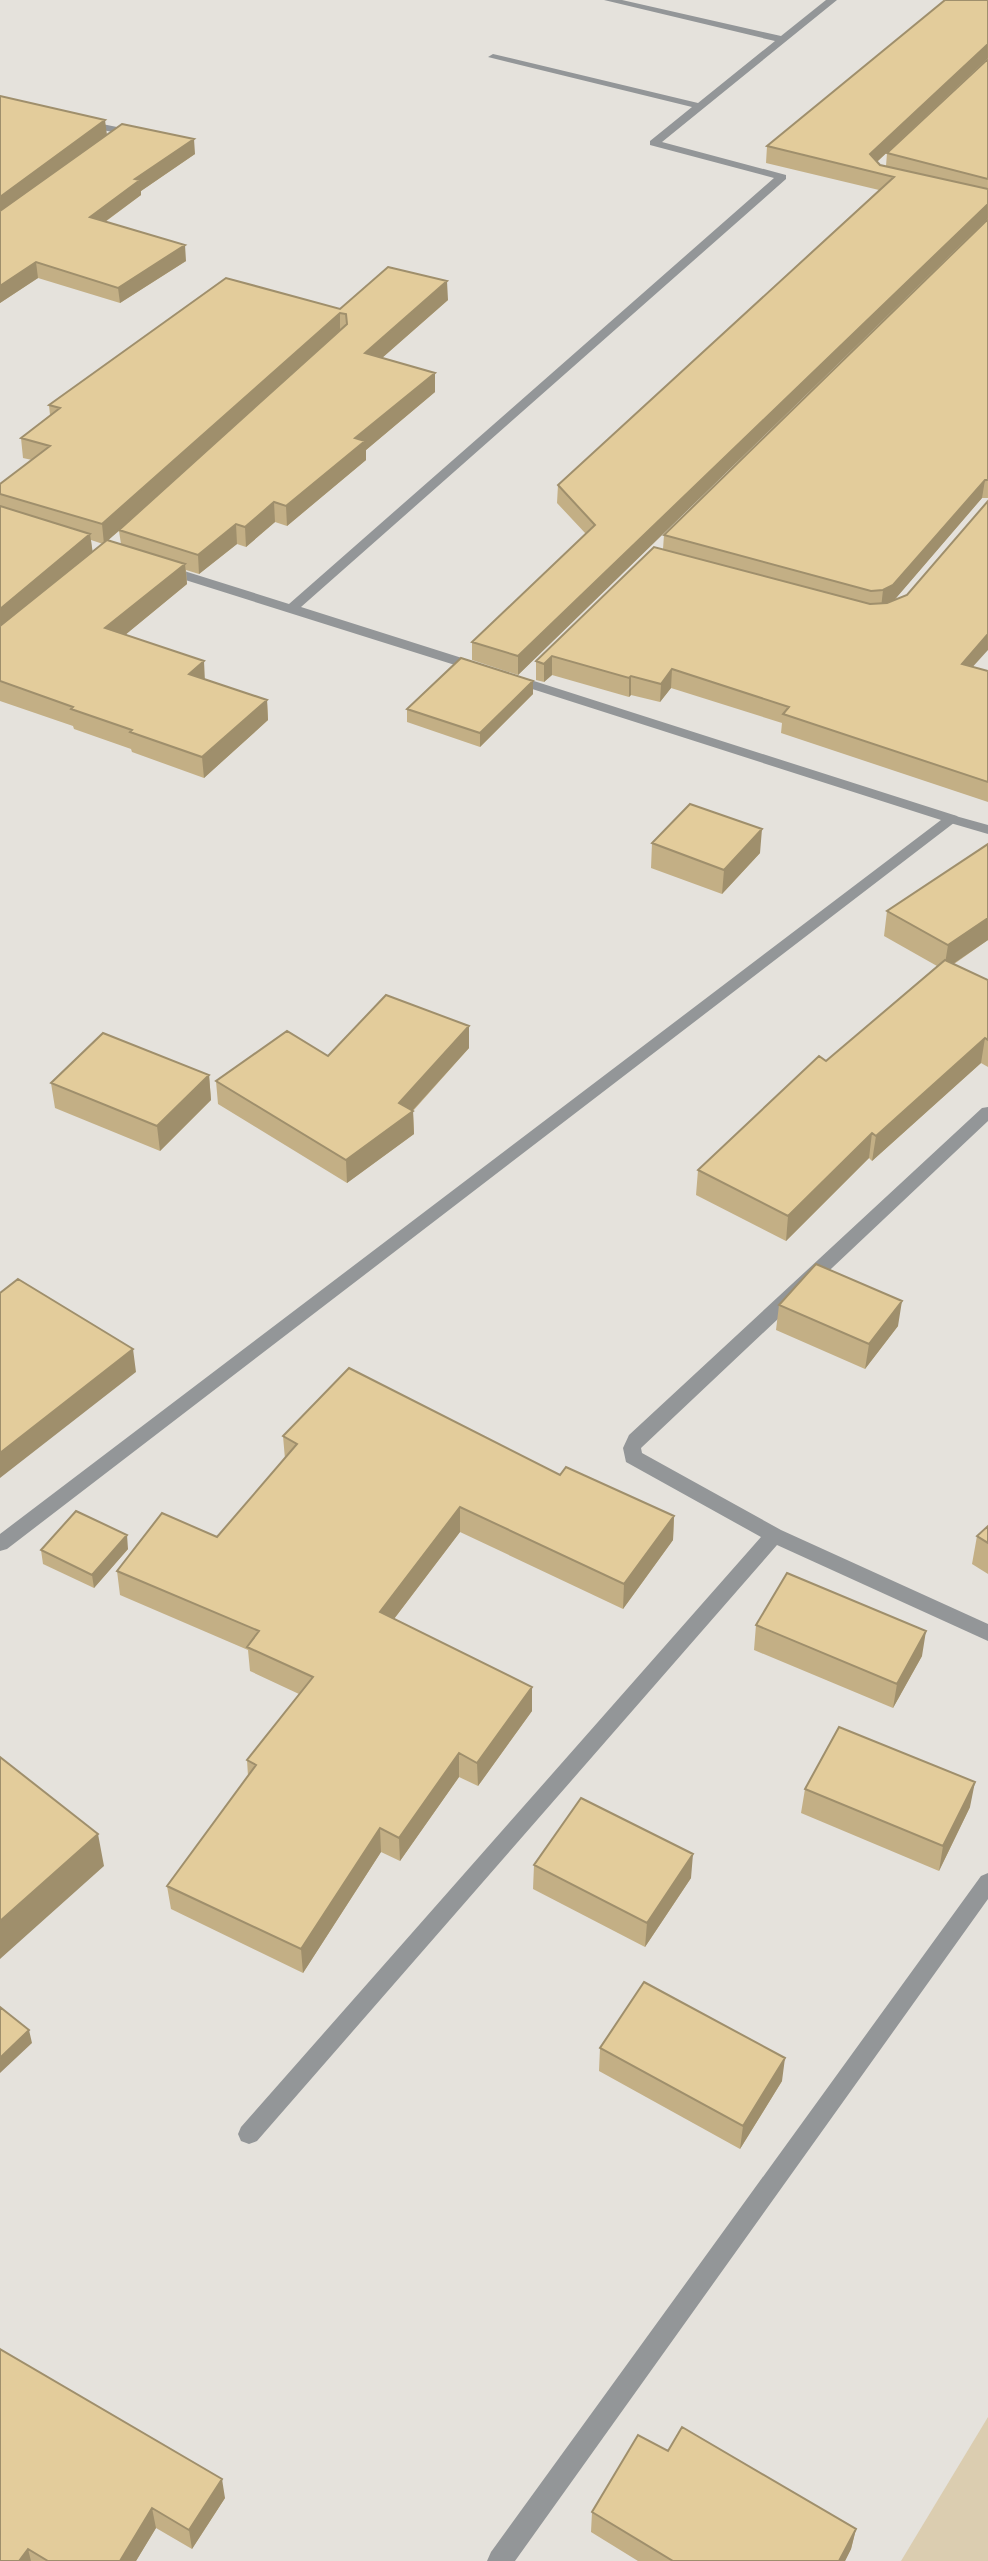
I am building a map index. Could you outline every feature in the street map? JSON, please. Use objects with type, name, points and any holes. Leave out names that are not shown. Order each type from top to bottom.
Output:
[{"type":"street","points":[[609,0],[781,38]]},
{"type":"street","points":[[291,608],[782,177],[654,143],[781,38],[832,0]]},
{"type":"street","points":[[493,57],[699,106]]},
{"type":"street","points":[[68,120],[138,135]]},
{"type":"street","points":[[111,139],[122,131]]},
{"type":"street","points":[[147,563],[527,677],[988,830]]},
{"type":"street","points":[[0,1544],[952,819]]},
{"type":"street","points":[[988,1112],[636,1440],[632,1448],[633,1457],[774,1535],[988,1633]]},
{"type":"street","points":[[249,2134],[774,1535]]},
{"type":"street","points":[[500,2561],[988,1882]]},
{"type":"shaded area","points":[[988,2417],[988,2561],[901,2561]]},
{"type":"building","points":[[945,0],[988,0],[988,44],[870,154],[880,165],[988,189],[988,204],[518,656],[472,642],[595,525],[558,485],[894,177],[767,146]]},
{"type":"building","points":[[988,59],[988,179],[887,153]]},
{"type":"building","points":[[0,96],[105,120],[0,197]]},
{"type":"building","points":[[122,124],[194,139],[135,179],[140,180],[90,217],[185,245],[118,288],[36,262],[0,286],[0,211]]},
{"type":"building","points":[[988,219],[988,480],[985,480],[893,585],[883,590],[871,591],[664,535]]},
{"type":"building","points":[[388,267],[447,281],[365,353],[435,373],[355,438],[365,441],[286,506],[274,502],[245,527],[236,524],[198,555],[119,530],[347,324],[346,314],[340,313],[102,524],[0,494],[0,484],[50,446],[21,438],[60,408],[49,405],[226,278],[340,309]]},
{"type":"building","points":[[988,501],[988,634],[962,664],[988,671],[988,782],[783,714],[789,707],[672,669],[661,684],[631,676],[629,678],[552,656],[544,664],[536,661],[654,547],[870,604],[887,603],[907,595]]},
{"type":"building","points":[[0,506],[90,534],[0,609]]},
{"type":"building","points":[[107,540],[185,564],[105,628],[204,661],[189,674],[267,700],[202,757],[0,681],[0,626]]},
{"type":"building","points":[[461,658],[533,681],[480,733],[407,709]]},
{"type":"building","points":[[690,804],[762,829],[724,870],[652,843]]},
{"type":"building","points":[[988,844],[988,918],[948,945],[887,911]]},
{"type":"building","points":[[945,960],[988,980],[988,1040],[985,1038],[876,1136],[872,1133],[788,1216],[698,1170],[819,1056],[826,1061]]},
{"type":"building","points":[[386,995],[469,1026],[399,1103],[413,1111],[346,1160],[216,1081],[287,1031],[328,1056]]},
{"type":"building","points":[[103,1033],[209,1075],[157,1126],[51,1083]]},
{"type":"building","points":[[816,1264],[902,1301],[869,1344],[779,1305]]},
{"type":"building","points":[[18,1279],[133,1349],[0,1453],[0,1293]]},
{"type":"building","points":[[349,1368],[560,1475],[566,1467],[674,1516],[624,1584],[460,1507],[380,1612],[532,1687],[477,1763],[459,1753],[399,1838],[380,1828],[301,1949],[167,1886],[256,1765],[247,1760],[313,1677],[247,1647],[259,1631],[117,1571],[162,1513],[217,1537],[297,1444],[283,1436]]},
{"type":"building","points":[[76,1511],[127,1535],[92,1575],[41,1550]]},
{"type":"building","points":[[988,1526],[988,1543],[977,1536]]},
{"type":"building","points":[[787,1573],[926,1631],[897,1684],[756,1625]]},
{"type":"building","points":[[839,1727],[975,1782],[943,1846],[805,1789]]},
{"type":"building","points":[[0,1757],[98,1834],[0,1921]]},
{"type":"building","points":[[581,1798],[693,1854],[647,1923],[534,1865]]},
{"type":"building","points":[[644,1982],[785,2058],[743,2126],[600,2048]]},
{"type":"building","points":[[0,2007],[29,2030],[0,2058]]},
{"type":"building","points":[[0,2349],[222,2479],[189,2530],[152,2508],[120,2561],[48,2561],[28,2549],[19,2561],[0,2561]]},
{"type":"building","points":[[682,2427],[856,2529],[839,2561],[673,2561],[592,2512],[638,2435],[668,2451]]}]
